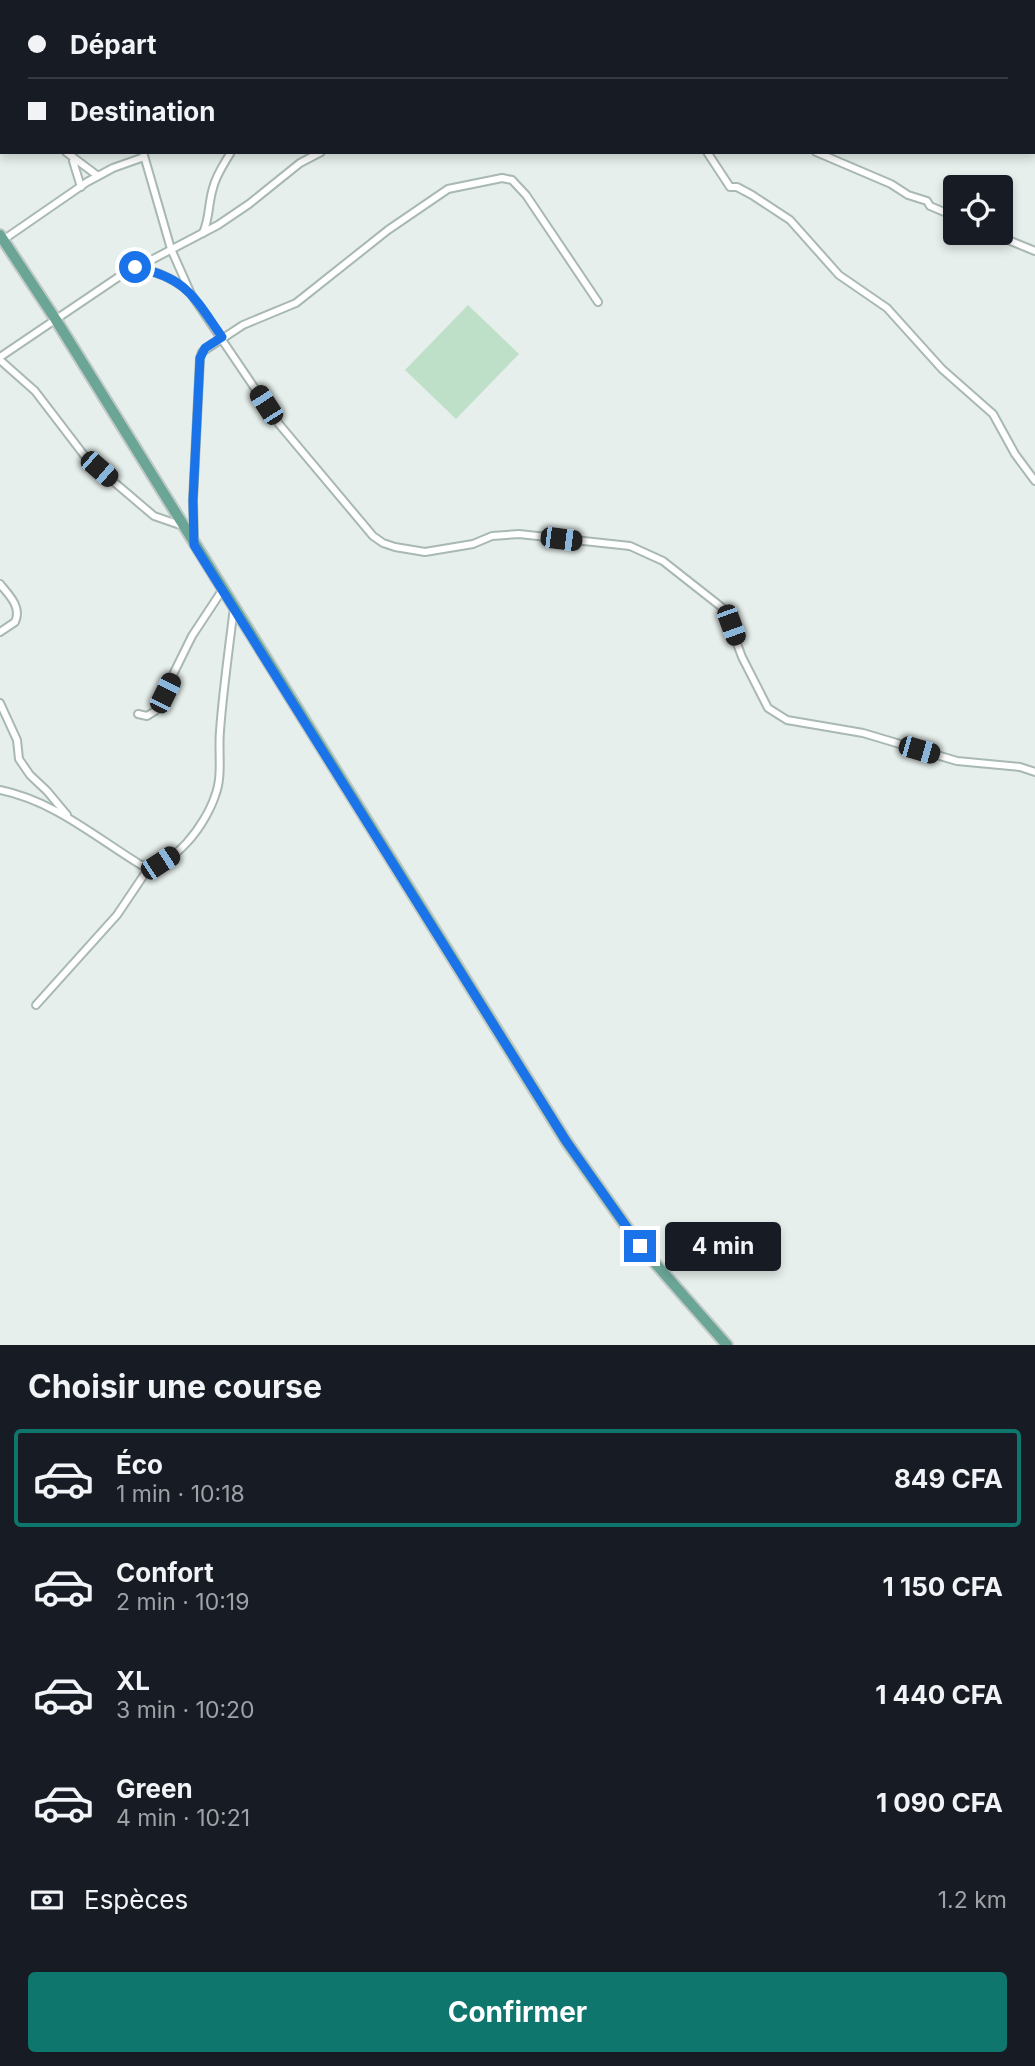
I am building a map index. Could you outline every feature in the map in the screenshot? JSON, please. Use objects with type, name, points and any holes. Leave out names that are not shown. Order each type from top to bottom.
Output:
[{"type":"main road","points":[[2,242],[56,320],[579,1161],[640,1246],[727,1345]]},
{"type":"street","points":[[68,154],[98,176]]},
{"type":"street","points":[[203,233],[209,217],[216,177],[230,154]]},
{"type":"street","points":[[183,526],[153,516],[87,459],[35,391],[0,359],[135,267],[203,233],[249,204],[300,163],[317,154]]},
{"type":"street","points":[[708,154],[730,187],[737,187],[752,195],[790,220],[839,275],[887,308],[942,369],[993,414],[1015,454],[1035,481]]},
{"type":"street","points":[[821,154],[891,184],[943,212]]},
{"type":"street","points":[[2,242],[80,187],[113,168],[144,155],[171,249],[191,294]]},
{"type":"street","points":[[72,159],[80,187]]},
{"type":"street","points":[[194,545],[193,500],[200,358],[205,348],[243,325],[296,303],[388,230],[448,189],[502,178],[512,180],[526,195],[598,302]]},
{"type":"street","points":[[1013,242],[1035,251]]},
{"type":"street","points":[[135,267],[175,279],[191,294],[279,424],[373,536],[383,543],[425,552],[473,544],[492,537],[519,534],[630,546],[663,561],[724,609],[742,657],[768,708],[787,720],[863,733],[957,761],[1020,767],[1035,772]]},
{"type":"street","points":[[0,584],[17,608],[18,617],[0,632]]},
{"type":"street","points":[[138,714],[148,716],[155,711],[192,636],[223,589]]},
{"type":"street","points":[[0,790],[32,800],[68,817],[141,864],[150,866],[160,863],[178,851],[197,830],[219,783],[220,726],[234,607]]},
{"type":"street","points":[[0,703],[17,740],[19,759],[68,817]]},
{"type":"street","points":[[36,1005],[117,915],[150,866]]},
{"type":"green space","points":[[468,305],[519,354],[456,419],[405,370]]},
{"type":"route","points":[[135,267],[175,279],[191,294],[222,337],[205,348],[200,358],[193,500],[194,545],[566,1141],[640,1246]]}]
